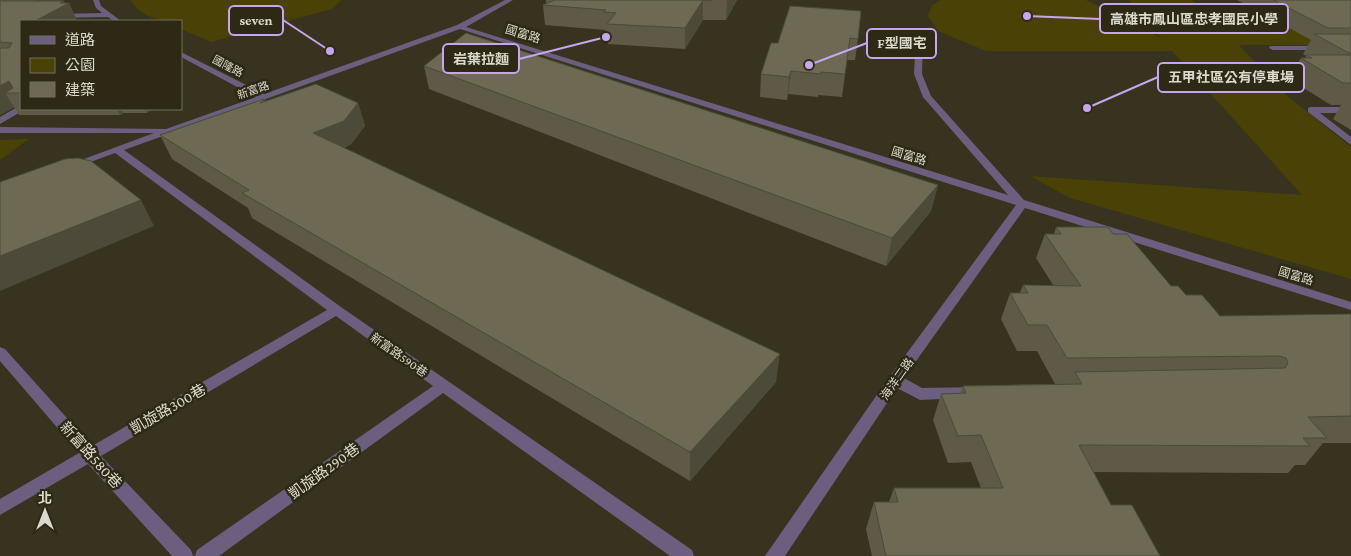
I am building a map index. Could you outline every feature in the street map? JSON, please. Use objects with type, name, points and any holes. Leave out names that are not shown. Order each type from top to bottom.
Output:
[{"type":"street","points":[[96,0],[98,7],[116,20]]},
{"type":"street","name":"新富路","points":[[63,169],[460,27],[510,0]]},
{"type":"street","points":[[1218,9],[1284,9]]},
{"type":"street","points":[[49,16],[107,15]]},
{"type":"street","name":"國富路","points":[[460,27],[1351,306]]},
{"type":"street","points":[[920,37],[918,74],[927,97],[1022,204]]},
{"type":"street","points":[[1273,48],[1351,48]]},
{"type":"street","name":"國隆路","points":[[182,55],[264,98]]},
{"type":"street","points":[[182,65],[202,66]]},
{"type":"street","points":[[0,121],[20,109]]},
{"type":"street","points":[[1351,110],[1310,110],[1351,142]]},
{"type":"street","points":[[0,130],[173,130]]},
{"type":"street","name":"新富路590巷","points":[[116,149],[336,310],[685,556]]},
{"type":"street","name":"海洋二路","points":[[774,556],[895,380],[1022,204]]},
{"type":"street","name":"凱旋路300巷","points":[[0,508],[336,310]]},
{"type":"street","name":"新富路580巷","points":[[0,352],[90,455],[184,556]]},
{"type":"street","points":[[895,380],[920,394],[988,393]]},
{"type":"street","name":"凱旋路290巷","points":[[204,556],[443,386]]},
{"type":"green space","points":[[130,0],[341,0],[332,9],[211,42],[182,29],[182,20],[152,18]]},
{"type":"green space","points":[[941,0],[1086,0],[1161,38],[1129,0],[1192,0],[1204,12],[1301,11],[1351,45],[1239,45],[1285,94],[1351,147],[1351,279],[1070,198],[1030,176],[1302,195],[1172,51],[986,51],[938,31],[928,16],[932,5]]},
{"type":"green space","points":[[29,139],[0,160],[0,140]]},
{"type":"building","points":[[555,0],[703,0],[685,28],[607,24],[616,13],[604,12],[606,10],[543,5]]},
{"type":"building","points":[[1273,0],[1351,0],[1351,28],[1328,28]]},
{"type":"building","points":[[0,1],[64,1],[60,3],[69,3],[37,20],[20,20],[20,93],[5,93],[13,88],[9,81],[0,86],[0,48],[9,48],[12,43],[0,42]]},
{"type":"building","points":[[790,6],[861,11],[858,39],[850,38],[845,74],[791,71],[789,77],[761,74],[771,43],[778,43]]},
{"type":"building","points":[[466,33],[938,185],[892,238],[424,66]]},
{"type":"building","points":[[1314,34],[1351,34],[1351,54]]},
{"type":"building","points":[[1306,55],[1351,55],[1351,83],[1343,83],[1301,58],[1312,58]]},
{"type":"building","points":[[316,84],[358,103],[344,121],[313,133],[780,354],[690,452],[242,193],[249,190],[160,135],[264,99],[260,103]]},
{"type":"building","points":[[78,158],[91,161],[141,200],[0,256],[0,182],[65,159]]},
{"type":"building","points":[[1056,227],[1108,227],[1113,234],[1127,234],[1171,286],[1178,286],[1186,295],[1202,295],[1220,316],[1351,314],[1351,416],[1308,417],[1327,438],[1303,438],[1310,446],[1079,445],[1111,505],[1132,505],[1160,556],[886,556],[874,502],[898,502],[894,488],[1003,488],[981,435],[958,436],[941,394],[966,393],[963,386],[1082,384],[1075,372],[1285,368],[1288,363],[1286,358],[1279,356],[1067,358],[1047,325],[1028,325],[1010,293],[1028,293],[1023,285],[1081,286],[1045,234],[1061,234]]},
{"type":"place","name":"高雄市鳳山區忠孝國民小學","points":[[1027,16]]},
{"type":"place","name":"岩葉拉麵","points":[[606,37]]},
{"type":"place","name":"seven","points":[[330,51]]},
{"type":"place","name":"F型國宅","points":[[809,65]]},
{"type":"place","name":"五甲社區公有停車場","points":[[1087,108]]}]
